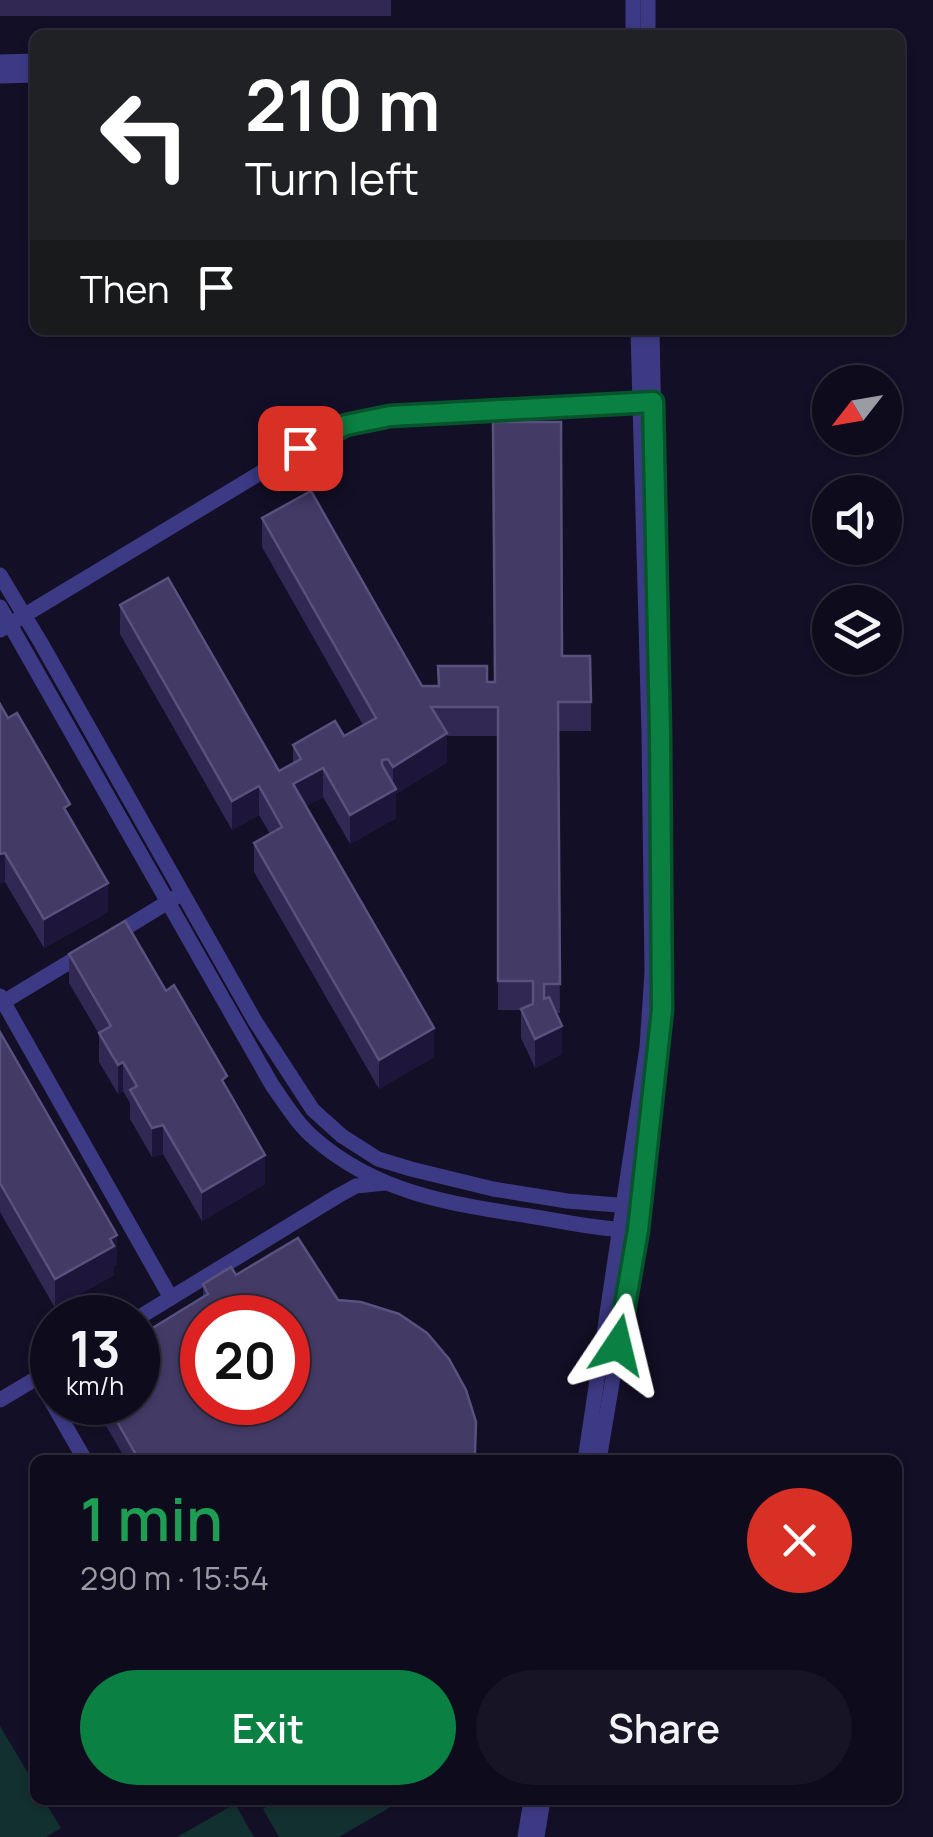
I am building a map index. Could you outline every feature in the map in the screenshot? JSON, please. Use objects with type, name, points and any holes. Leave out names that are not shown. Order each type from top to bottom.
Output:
[{"type":"lane","points":[[632,0],[632,30]]},
{"type":"lane","points":[[648,0],[648,30]]},
{"type":"lane","points":[[0,62],[30,62]]},
{"type":"lane","points":[[0,76],[30,75]]},
{"type":"lane","points":[[585,1455],[620,1230],[632,1206],[660,1045],[664,973],[646,403],[639,335]]},
{"type":"lane","points":[[646,403],[652,335]]},
{"type":"lane","points":[[11,623],[300,448],[346,425],[390,416],[646,403]]},
{"type":"lane","points":[[0,575],[11,623]]},
{"type":"lane","points":[[0,607],[174,898],[313,1110],[342,1136],[378,1159],[442,1178],[567,1202],[632,1206]]},
{"type":"lane","points":[[171,1298],[1,1001],[174,898]]},
{"type":"lane","points":[[174,898],[272,1085],[314,1139],[362,1172],[434,1200],[638,1230]]},
{"type":"lane","points":[[160,1305],[356,1186],[385,1183]]},
{"type":"lane","points":[[600,1455],[638,1230],[632,1206]]},
{"type":"lane","points":[[0,1400],[30,1383]]},
{"type":"lane","points":[[69,1425],[83,1455]]},
{"type":"lane","points":[[525,1837],[530,1805]]},
{"type":"lane","points":[[537,1837],[542,1805]]},
{"type":"green space","points":[[0,1726],[30,1777],[30,1805],[47,1805],[61,1828],[46,1837],[0,1837]]},
{"type":"green space","points":[[236,1805],[254,1837],[177,1837]]},
{"type":"green space","points":[[270,1805],[394,1805],[339,1837],[279,1837],[263,1809]]},
{"type":"building","points":[[493,422],[561,422],[562,656],[590,656],[591,702],[558,702],[560,984],[544,984],[544,999],[549,997],[562,1026],[535,1039],[521,1009],[533,1004],[533,981],[498,981],[498,707],[431,707],[447,733],[393,767],[388,759],[382,760],[396,789],[350,815],[323,768],[293,784],[434,1028],[379,1060],[254,843],[282,827],[259,786],[232,801],[120,605],[168,578],[279,771],[301,759],[293,745],[335,721],[344,736],[376,718],[262,518],[311,491],[422,686],[439,686],[438,666],[487,666],[487,682],[495,682]]},
{"type":"building","points":[[0,704],[8,718],[17,713],[70,804],[64,808],[108,883],[44,919],[5,853],[0,854]]},
{"type":"building","points":[[125,921],[166,991],[174,985],[227,1076],[222,1080],[265,1155],[202,1192],[163,1125],[152,1128],[130,1090],[137,1086],[123,1062],[118,1065],[99,1033],[111,1026],[69,954]]},
{"type":"building","points":[[0,1032],[117,1235],[110,1239],[114,1246],[55,1279],[0,1183]]},
{"type":"building","points":[[298,1238],[338,1300],[361,1302],[399,1314],[427,1333],[449,1359],[466,1390],[476,1422],[474,1455],[136,1455],[119,1425],[160,1425],[160,1323],[180,1311],[180,1425],[310,1425],[310,1295],[206,1295],[203,1284],[231,1267],[236,1275]]},
{"type":"route","points":[[300,448],[346,425],[390,416],[653,402],[664,973],[660,1045],[638,1230],[618,1345]]}]
